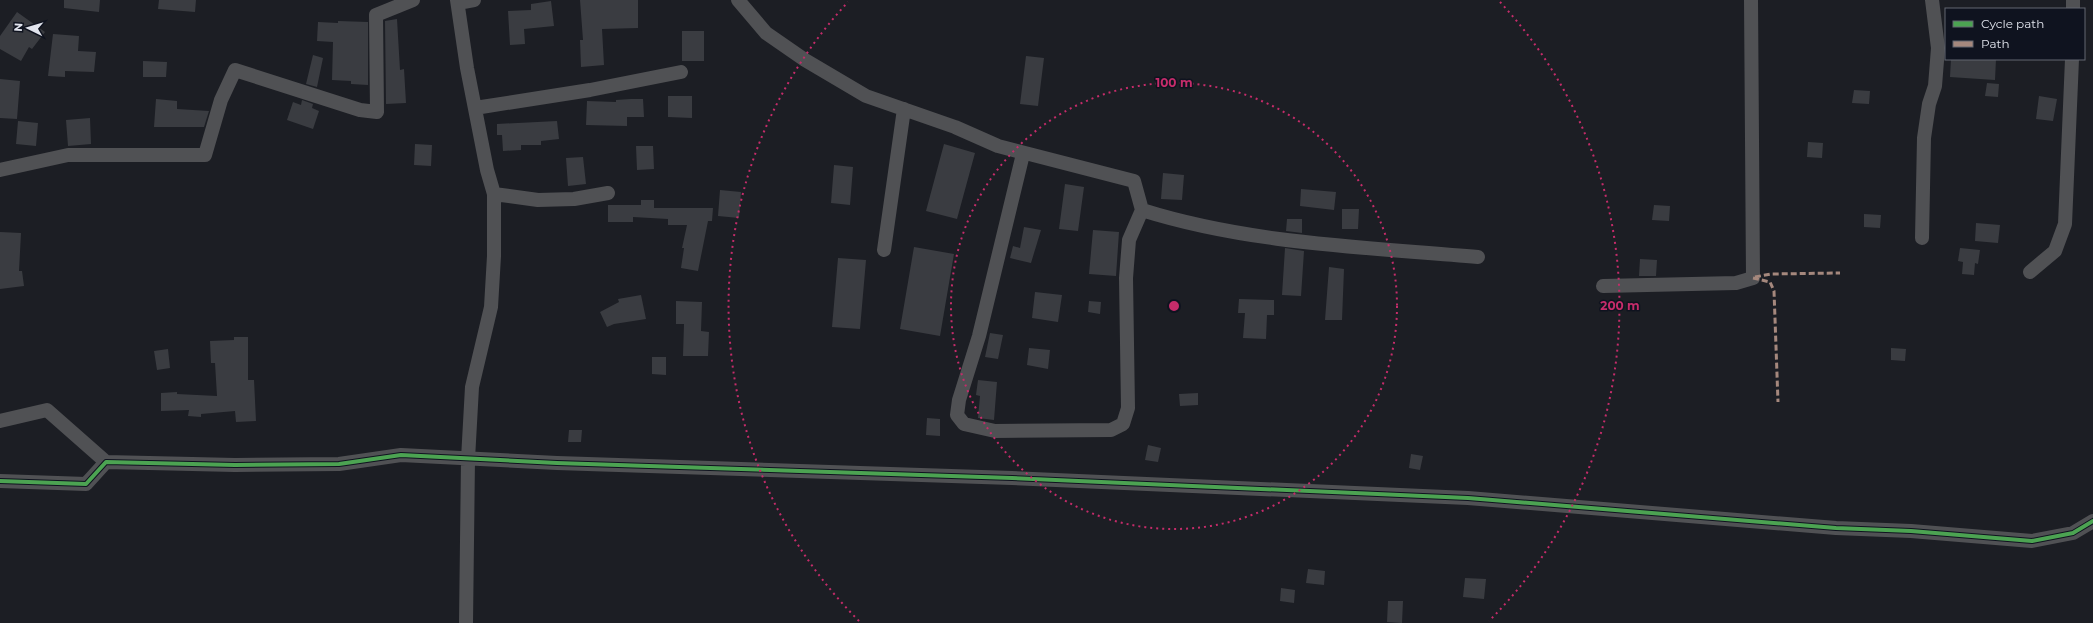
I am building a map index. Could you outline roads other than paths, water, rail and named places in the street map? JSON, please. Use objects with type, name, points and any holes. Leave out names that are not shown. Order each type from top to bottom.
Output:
[{"type":"street","points":[[0,170],[68,155],[205,155],[221,100],[235,70],[360,110],[377,112],[376,15],[413,0]]},
{"type":"street","points":[[466,623],[468,459],[472,387],[491,307],[494,256],[494,194],[487,170],[475,108],[457,2],[474,0]]},
{"type":"street","points":[[738,0],[766,33],[805,60],[866,96],[1023,154],[1112,174],[1134,181],[1142,210],[1129,240],[1126,278],[1128,408],[1123,424],[1111,430],[995,431],[964,424],[957,415],[959,400],[979,336],[1023,154]]},
{"type":"street","points":[[1603,286],[1736,283],[1753,278],[1751,0]]},
{"type":"street","points":[[1922,238],[1924,138],[1929,104],[1935,86],[1938,48],[1932,0]]},
{"type":"street","points":[[2030,272],[2055,251],[2065,224],[2072,110],[2072,60]]},
{"type":"street","points":[[475,108],[590,90],[681,72]]},
{"type":"street","points":[[884,250],[904,110]]},
{"type":"street","points":[[494,194],[538,200],[574,200],[608,194]]},
{"type":"street","points":[[1142,210],[1170,219],[1279,240],[1478,257]]},
{"type":"street","points":[[0,421],[47,410],[106,462],[235,465],[339,464],[401,456],[1020,478],[1468,498],[1836,528],[1911,531],[2032,541],[2073,533],[2093,521]]},
{"type":"street","points":[[0,481],[86,484],[106,462]]}]
